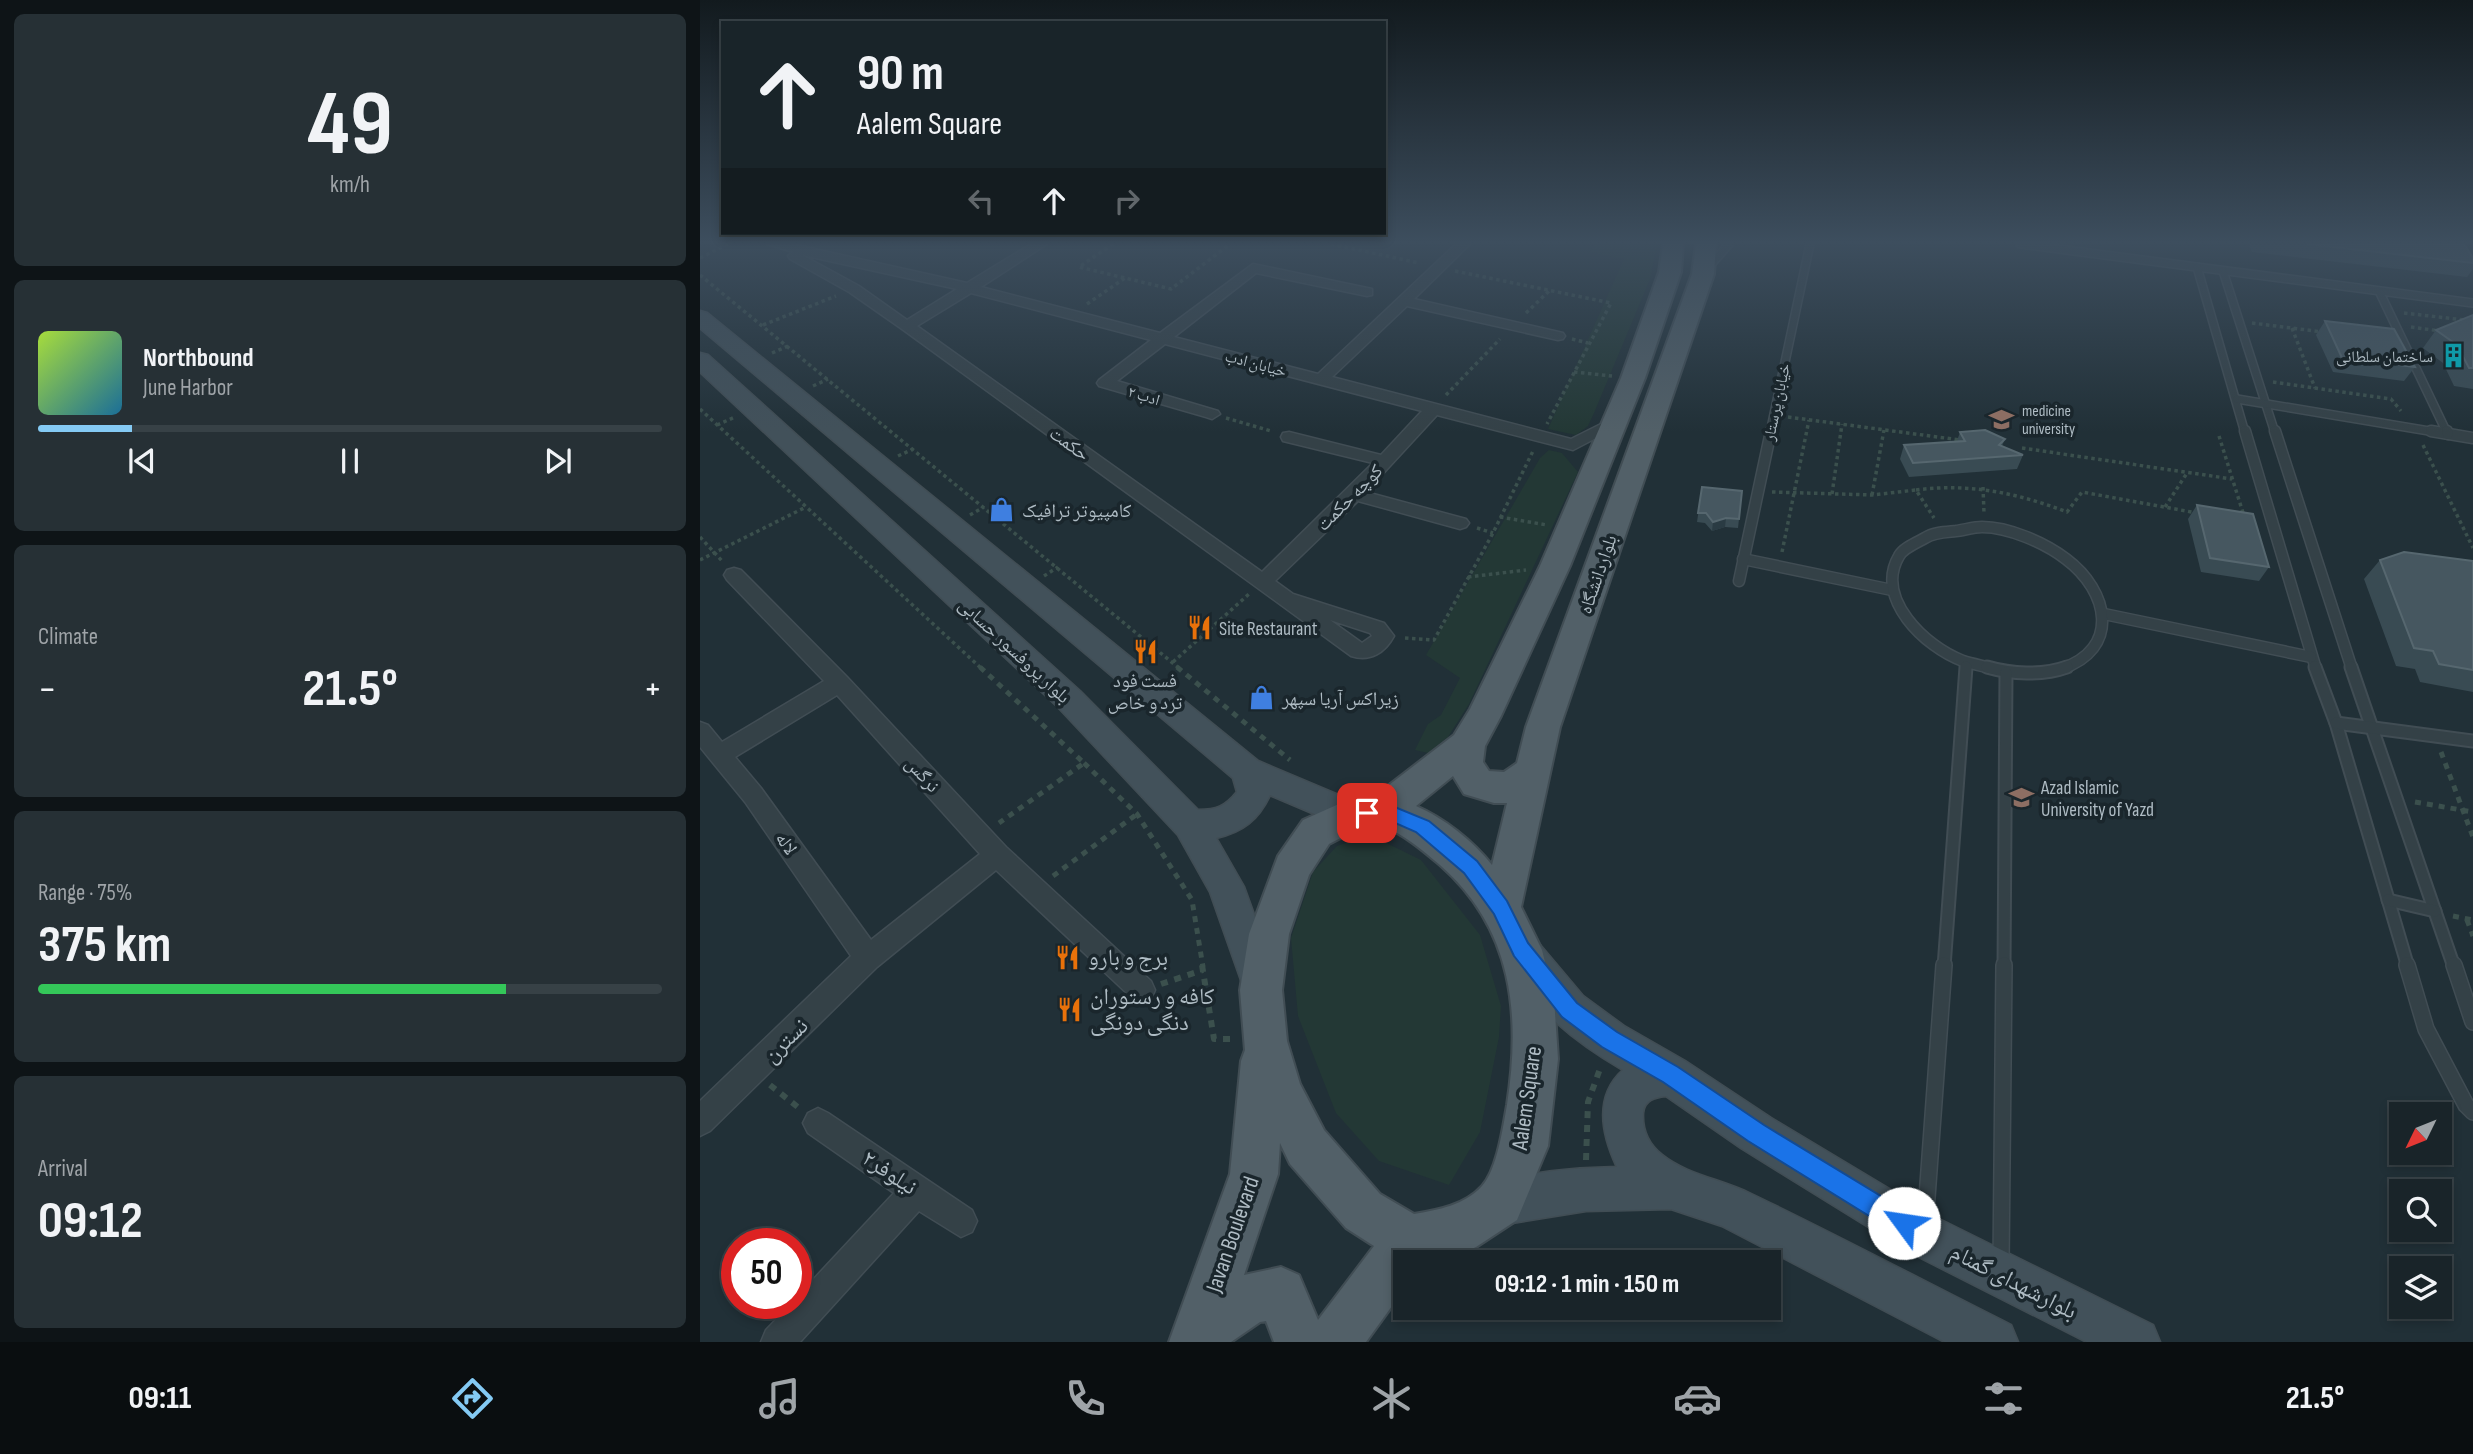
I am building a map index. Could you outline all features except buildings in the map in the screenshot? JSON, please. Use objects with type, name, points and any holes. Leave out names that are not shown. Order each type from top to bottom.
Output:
[{"type":"main road","points":[[1532,772],[1514,786],[1494,789],[1476,783],[1465,764],[1467,745],[1484,716],[1555,566],[1633,378],[1658,307]]},
{"type":"main road","name":"بلواردانشگاه","points":[[1501,908],[1543,727],[1689,307]]},
{"type":"main road","points":[[700,317],[1247,771],[1367,813]]},
{"type":"main road","name":"بلوار پروفسور حسابی","points":[[700,360],[1069,699],[1190,825],[1226,887],[1261,990]]},
{"type":"main road","points":[[1410,1240],[1363,1211],[1307,1147],[1279,1092],[1265,1041],[1261,990],[1269,934],[1292,868],[1316,832],[1367,813],[1467,745]]},
{"type":"main road","points":[[1190,825],[1213,826],[1239,814],[1254,794],[1247,771]]},
{"type":"main road","name":"Aalem Square","points":[[1367,813],[1422,826],[1470,867],[1501,908],[1521,950],[1533,998],[1536,1059],[1524,1146],[1500,1203]]},
{"type":"main road","name":"بلوارشهدای گمنام","points":[[1521,950],[1569,1010],[1610,1040],[1671,1075],[1756,1133],[1925,1236],[2136,1342]]},
{"type":"main road","name":"Javan Boulevard","points":[[1197,1338],[1254,1174],[1265,1041]]},
{"type":"main road","points":[[1671,1075],[1651,1077],[1633,1087],[1623,1108],[1622,1123],[1627,1143],[1637,1161],[1671,1187],[1731,1207],[1981,1337]]},
{"type":"main road","points":[[1334,1342],[1410,1240],[1459,1230],[1500,1203],[1586,1189],[1671,1187]]},
{"type":"main road","points":[[1197,1338],[1250,1298],[1281,1293],[1300,1342]]},
{"type":"street","name":"حکمت","points":[[879,307],[1359,651],[1375,648],[1384,636]]},
{"type":"street","points":[[907,326],[939,307]]},
{"type":"street","name":"خیابان ادب","points":[[1040,307],[1573,445]]},
{"type":"street","points":[[1161,338],[1202,307]]},
{"type":"street","points":[[1320,380],[1399,307]]},
{"type":"street","points":[[1429,307],[1558,336]]},
{"type":"street","name":"ادب ۲","points":[[1161,338],[1105,383],[1212,415]]},
{"type":"street","name":"کوچه حکمت","points":[[1263,582],[1354,494],[1433,409]]},
{"type":"street","points":[[1590,480],[1590,466],[1573,445],[1613,425]]},
{"type":"street","points":[[1289,437],[1384,461]]},
{"type":"street","points":[[1354,494],[1460,523]]},
{"type":"street","name":"نرگس","points":[[734,575],[839,683],[988,846],[1142,990]]},
{"type":"street","points":[[1289,600],[1377,628],[1384,636]]},
{"type":"street","points":[[719,755],[839,683]]},
{"type":"street","name":"لاله","points":[[700,731],[753,795],[868,958]]},
{"type":"street","points":[[868,958],[988,846]]},
{"type":"street","name":"نسترن","points":[[700,1121],[868,958]]},
{"type":"street","name":"نیلوفر۲","points":[[818,1123],[961,1221]]},
{"type":"street","points":[[778,1342],[917,1190]]},
{"type":"lane","name":"خیابان پرستار","points":[[1739,581],[1797,307]]},
{"type":"lane","points":[[2209,307],[2311,657],[2336,723],[2426,1029],[2466,1105],[2473,1112]]},
{"type":"lane","points":[[2234,307],[2268,405],[2346,653],[2473,1023]]},
{"type":"lane","points":[[2387,307],[2448,434]]},
{"type":"lane","points":[[2237,399],[2473,438]]},
{"type":"lane","points":[[1953,527],[1984,527],[2017,534],[2049,548],[2076,567],[2095,589],[2104,614],[2103,632],[2095,648],[2080,661],[2047,672],[2006,673],[1966,663],[1923,638],[1897,607],[1892,590],[1892,567],[1904,548],[1925,535],[1941,530],[1953,527]]},
{"type":"lane","points":[[1743,559],[1892,590]]},
{"type":"lane","points":[[2104,614],[2311,657]]},
{"type":"lane","points":[[1925,1236],[1966,663]]},
{"type":"lane","points":[[2001,1274],[2006,673]]},
{"type":"lane","points":[[2336,723],[2473,741]]},
{"type":"lane","points":[[2388,900],[2435,911]]},
{"type":"path","points":[[738,307],[1173,662],[1292,763]]},
{"type":"path","points":[[762,326],[810,307]]},
{"type":"path","points":[[1072,315],[1084,307]]},
{"type":"path","points":[[1433,409],[1532,307]]},
{"type":"path","points":[[1384,636],[1434,640],[1609,307]]},
{"type":"path","points":[[2389,311],[2473,321]]},
{"type":"path","points":[[2238,321],[2329,333]]},
{"type":"path","points":[[2396,325],[2447,332]]},
{"type":"path","points":[[2292,328],[2315,388]]},
{"type":"path","points":[[1574,372],[1633,378]]},
{"type":"path","points":[[2259,380],[2391,399],[2415,429],[2473,548]]},
{"type":"path","points":[[700,409],[1137,814],[1192,900],[1214,1038],[1265,1041]]},
{"type":"path","points":[[1212,415],[1289,437]]},
{"type":"path","points":[[1774,415],[1962,440]]},
{"type":"path","points":[[1779,567],[1809,420]]},
{"type":"path","points":[[1832,494],[1842,424]]},
{"type":"path","points":[[1872,495],[1884,430]]},
{"type":"path","points":[[2219,436],[2246,522]]},
{"type":"path","points":[[2022,448],[2232,479]]},
{"type":"path","points":[[2165,507],[2187,473]]},
{"type":"path","points":[[1758,492],[1872,495],[1943,486],[1983,487],[2022,494],[2067,512],[2082,492],[2205,515]]},
{"type":"path","points":[[1983,487],[1984,527]]},
{"type":"path","points":[[1916,490],[1941,530]]},
{"type":"path","points":[[700,560],[806,507]]},
{"type":"path","points":[[1500,517],[1569,529]]},
{"type":"path","points":[[700,537],[734,575]]},
{"type":"path","points":[[1468,577],[1555,566]]},
{"type":"path","points":[[1173,662],[1263,582]]},
{"type":"path","points":[[2435,735],[2473,837]]},
{"type":"path","points":[[988,846],[1083,763]]},
{"type":"path","points":[[2397,798],[2473,813]]},
{"type":"path","points":[[1034,890],[1137,814]]},
{"type":"path","points":[[2467,919],[2473,936]]},
{"type":"path","points":[[1142,990],[1203,970]]},
{"type":"path","points":[[753,1071],[818,1123]]},
{"type":"green space","points":[[1603,307],[1638,307],[1588,426],[1576,435],[1548,429]]},
{"type":"green space","points":[[1549,450],[1562,453],[1578,472],[1469,704],[1448,737],[1428,753],[1415,750],[1428,724],[1441,715],[1460,678],[1426,655],[1540,458]]},
{"type":"green space","points":[[1370,835],[1421,860],[1480,935],[1501,1006],[1499,1037],[1480,1132],[1449,1185],[1379,1161],[1336,1113],[1298,1016],[1291,938],[1313,872],[1337,846]]},
{"type":"place","name":"ساختمان سلطانی","points":[[2453,356]]},
{"type":"place","name":"medicine university","points":[[2002,419]]},
{"type":"place","name":"کامپیوتر ترافیک","points":[[1002,510]]},
{"type":"place","name":"Site Restaurant","points":[[1199,628]]},
{"type":"place","name":"فست فود ترد و خاص","points":[[1145,652]]},
{"type":"place","name":"زیراکس آریا سپهر","points":[[1262,698]]},
{"type":"place","name":"Azad Islamic University of Yazd","points":[[2021,798]]},
{"type":"place","name":"برج و بارو","points":[[1068,957]]},
{"type":"place","name":"کافه و رستوران دنگی دونگی","points":[[1070,1009]]},
{"type":"route","points":[[1367,813],[1385,810],[1422,826],[1470,867],[1501,908],[1521,950],[1569,1010],[1610,1040],[1671,1075],[1756,1133],[1904,1223]]}]
